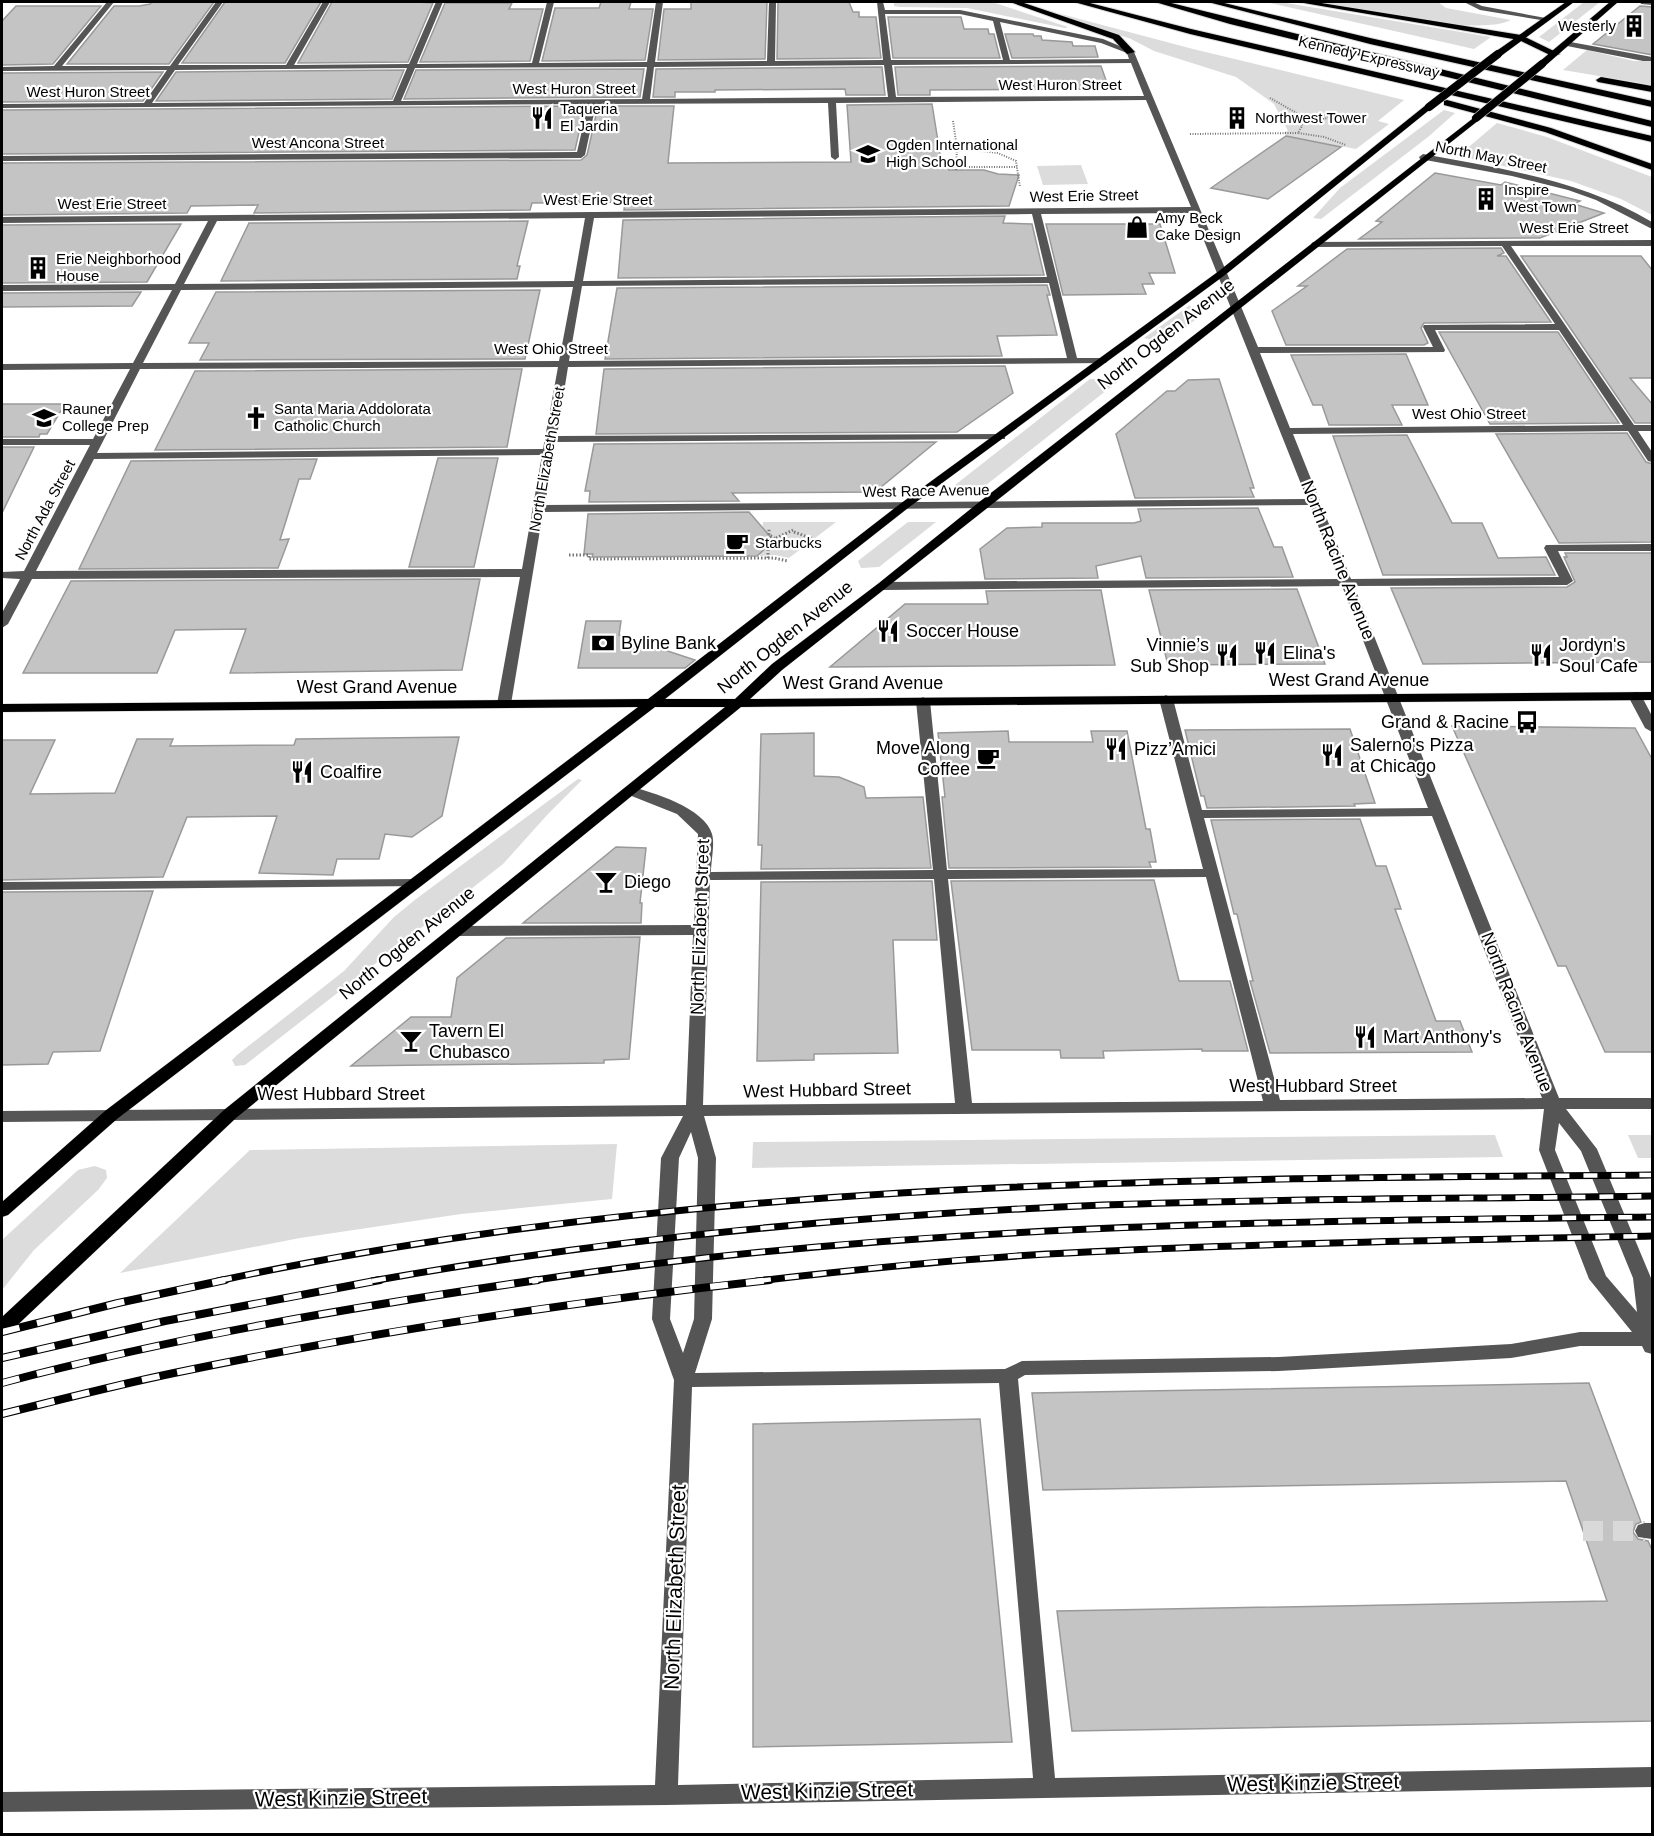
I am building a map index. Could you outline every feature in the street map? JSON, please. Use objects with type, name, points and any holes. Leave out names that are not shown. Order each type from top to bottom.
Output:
[{"type":"highway","points":[[1014,2],[1116,38],[1131,57]]},
{"type":"highway","name":"Kennedy Expressway","points":[[1078,2],[1190,31],[1653,139]]},
{"type":"highway","name":"Kennedy Expressway","points":[[1212,2],[1370,41],[1653,104]]},
{"type":"highway","points":[[1302,2],[1521,38],[1555,54]]},
{"type":"highway","points":[[1157,6],[1233,22],[1653,124]]},
{"type":"highway","points":[[1157,6],[1536,111]]},
{"type":"highway","points":[[1190,31],[1217,46],[1376,86]]},
{"type":"highway","points":[[1370,41],[1447,49],[1552,70]]},
{"type":"highway","points":[[1587,78],[1653,89]]},
{"type":"highway","points":[[1422,97],[1548,130],[1653,167]]},
{"type":"highway","points":[[1565,102],[1653,119]]},
{"type":"main road","name":"North Ogden Avenue","points":[[2,1211],[111,1115],[652,703],[904,506],[1222,273],[1429,107],[1570,2]]},
{"type":"main road","name":"North Ogden Avenue","points":[[2,1328],[230,1114],[738,702],[777,667],[1476,118],[1555,54],[1614,2]]},
{"type":"main road","name":"West Grand Avenue","points":[[2,708],[1653,696]]},
{"type":"street","points":[[57,68],[110,2]]},
{"type":"street","points":[[146,105],[219,2]]},
{"type":"street","points":[[289,67],[326,2]]},
{"type":"street","points":[[396,103],[440,2]]},
{"type":"street","points":[[536,65],[550,2]]},
{"type":"street","points":[[646,102],[659,2]]},
{"type":"street","points":[[771,64],[772,2]]},
{"type":"street","points":[[880,2],[892,100]]},
{"type":"street","points":[[1468,2],[1480,8],[1547,19]]},
{"type":"street","points":[[1644,2],[1653,3]]},
{"type":"street","points":[[881,12],[960,12],[1103,41],[1131,57]]},
{"type":"street","points":[[996,20],[1007,62]]},
{"type":"street","points":[[1565,43],[1653,59]]},
{"type":"street","points":[[2,69],[1007,62],[1131,57]]},
{"type":"street","name":"North Racine Avenue","points":[[1131,57],[1236,305],[1553,1104],[1588,1149],[1642,1278],[1651,1343]]},
{"type":"street","name":"West Huron Street","points":[[2,106],[1148,98]]},
{"type":"street","points":[[832,100],[835,157]]},
{"type":"street","name":"West Ancona Street","points":[[2,159],[581,155],[592,102]]},
{"type":"street","name":"North May Street","points":[[1423,158],[1560,184],[1619,205],[1653,226]]},
{"type":"street","name":"West Erie Street","points":[[2,220],[1195,210]]},
{"type":"street","points":[[1036,211],[1073,362]]},
{"type":"street","name":"North Elizabeth Street","points":[[504,704],[590,215]]},
{"type":"street","name":"North Ada Street","points":[[2,624],[214,218]]},
{"type":"street","points":[[1504,243],[1653,459]]},
{"type":"street","name":"West Erie Street","points":[[1316,244],[1653,243]]},
{"type":"street","points":[[2,288],[1053,280]]},
{"type":"street","points":[[1254,350],[1440,350],[1428,327],[1562,327]]},
{"type":"street","name":"West Ohio Street","points":[[2,368],[1102,361]]},
{"type":"street","name":"West Ohio Street","points":[[1286,431],[1653,428]]},
{"type":"street","points":[[550,439],[1001,437]]},
{"type":"street","points":[[2,442],[97,442]]},
{"type":"street","points":[[90,456],[549,452]]},
{"type":"street","name":"West Race Avenue","points":[[538,509],[1314,501]]},
{"type":"street","points":[[883,586],[1568,580],[1550,548],[1653,547]]},
{"type":"street","points":[[2,575],[528,573]]},
{"type":"street","points":[[1635,696],[1653,728]]},
{"type":"street","points":[[1166,699],[1273,1106]]},
{"type":"street","points":[[923,701],[964,1108]]},
{"type":"street","name":"North Elizabeth Street","points":[[629,790],[688,813],[699,822],[705,834],[694,1111],[707,1158],[703,1318],[683,1380],[666,1795]]},
{"type":"street","points":[[1196,814],[1438,812]]},
{"type":"street","points":[[704,876],[1212,873]]},
{"type":"street","points":[[2,886],[416,883]]},
{"type":"street","points":[[455,931],[701,930]]},
{"type":"street","name":"West Hubbard Street","points":[[2,1116],[1653,1103]]},
{"type":"street","name":"North Racine Avenue","points":[[1553,1104],[1547,1150],[1598,1279],[1651,1343]]},
{"type":"street","name":"North Elizabeth Street","points":[[683,1380],[661,1319],[670,1158],[694,1111]]},
{"type":"street","points":[[683,1380],[1008,1376],[1022,1368],[1280,1364],[1511,1351],[1580,1339],[1651,1343]]},
{"type":"street","points":[[1008,1376],[1045,1788]]},
{"type":"street","name":"West Kinzie Street","points":[[2,1802],[666,1795],[1653,1777]]},
{"type":"path","points":[[1270,98],[1299,112],[1302,117],[1302,126],[1298,133]]},
{"type":"path","points":[[1302,117],[1316,117]]},
{"type":"path","points":[[953,118],[957,148],[956,169]]},
{"type":"path","points":[[1187,134],[1298,133],[1324,137],[1349,146]]},
{"type":"path","points":[[957,148],[998,153],[1016,161],[1021,186],[1014,191]]},
{"type":"path","points":[[949,167],[956,169],[1017,167]]},
{"type":"path","points":[[768,520],[769,535],[779,541],[768,548],[768,558]]},
{"type":"path","points":[[793,532],[816,540]]},
{"type":"path","points":[[569,555],[589,555],[589,559],[768,558],[788,561]]},
{"type":"shaded area","points":[[894,2],[992,2],[1068,27],[967,8],[900,7],[894,6]]},
{"type":"shaded area","points":[[1265,2],[1280,2],[1491,37],[1474,49]]},
{"type":"shaded area","points":[[1316,2],[1438,2],[1446,8],[1511,20],[1495,24],[1446,24]]},
{"type":"shaded area","points":[[1584,2],[1600,2],[1549,42],[1539,37]]},
{"type":"shaded area","points":[[1057,13],[1193,49],[1404,100],[1378,121],[1389,124],[1356,149],[1286,136],[1284,132],[1288,131],[1274,104],[1236,77],[1154,51],[1131,39]]},
{"type":"shaded area","points":[[1587,50],[1634,61],[1652,61],[1652,85],[1563,70]]},
{"type":"shaded area","points":[[1444,110],[1455,113],[1428,137],[1321,219],[1313,218],[1340,188]]},
{"type":"shaded area","points":[[1497,123],[1547,137],[1652,177],[1652,215],[1621,199],[1571,181],[1458,156]]},
{"type":"shaded area","points":[[1081,165],[1088,184],[1043,185],[1037,166]]},
{"type":"shaded area","points":[[1190,305],[1195,320],[1166,343],[1144,338]]},
{"type":"shaded area","points":[[1090,379],[1121,379],[981,489],[950,489]]},
{"type":"shaded area","points":[[763,522],[836,522],[789,558],[775,555],[760,556]]},
{"type":"shaded area","points":[[908,522],[936,522],[879,567],[861,568],[858,561]]},
{"type":"shaded area","points":[[578,779],[582,780],[503,864],[245,1065],[235,1066],[232,1060],[237,1055],[344,971],[394,917]]},
{"type":"shaded area","points":[[1495,1135],[1503,1157],[752,1168],[753,1142]]},
{"type":"shaded area","points":[[1628,1135],[1652,1135],[1652,1158],[1638,1158]]},
{"type":"shaded area","points":[[617,1144],[612,1199],[461,1214],[300,1238],[120,1273],[250,1150]]},
{"type":"shaded area","points":[[95,1166],[106,1170],[107,1178],[98,1190],[34,1250],[2,1290],[2,1240],[78,1170]]},
{"type":"building","points":[[152,2],[214,2],[169,64],[67,64],[114,6],[139,6]]},
{"type":"building","points":[[225,2],[321,2],[285,63],[182,63]]},
{"type":"building","points":[[332,2],[433,3],[408,62],[298,63]]},
{"type":"building","points":[[601,2],[631,2],[629,9],[653,9],[645,60],[542,61],[555,8],[599,8]]},
{"type":"building","points":[[691,2],[767,2],[765,59],[658,60],[664,9],[691,9]]},
{"type":"building","points":[[778,2],[849,2],[853,12],[859,12],[859,17],[876,17],[881,58],[777,59]]},
{"type":"building","points":[[445,3],[512,3],[509,9],[543,9],[530,61],[420,62]]},
{"type":"building","points":[[16,6],[101,6],[53,64],[2,65],[2,21]]},
{"type":"building","name":"Westerly","points":[[1640,6],[1653,7],[1653,55],[1593,44]]},
{"type":"building","points":[[888,17],[961,17],[964,29],[988,29],[989,34],[994,34],[1000,58],[893,58]]},
{"type":"building","points":[[1005,34],[1033,34],[1041,36],[1042,40],[1072,42],[1073,46],[1095,46],[1098,57],[1012,58]]},
{"type":"building","points":[[1101,66],[1109,89],[930,90],[930,95],[898,95],[895,67]]},
{"type":"building","points":[[882,67],[885,95],[846,95],[845,89],[715,90],[715,92],[675,92],[675,97],[653,97],[656,69]]},
{"type":"building","points":[[644,69],[640,97],[404,99],[416,70]]},
{"type":"building","points":[[404,70],[392,99],[156,101],[176,72]]},
{"type":"building","points":[[163,72],[143,101],[2,102],[2,73]]},
{"type":"building","points":[[932,104],[942,166],[949,166],[949,170],[984,170],[998,174],[1019,175],[1009,206],[624,210],[625,202],[532,203],[530,210],[254,213],[258,205],[191,206],[187,213],[2,215],[2,163],[581,160],[587,155],[598,106],[674,106],[668,163],[851,162],[847,105]]},
{"type":"building","points":[[585,106],[575,150],[2,154],[2,110]]},
{"type":"building","points":[[1286,136],[1341,147],[1268,199],[1211,188]]},
{"type":"building","name":"Inspire West Town","points":[[1435,173],[1501,185],[1505,182],[1580,201],[1574,204],[1604,213],[1540,238],[1359,239],[1382,222],[1376,221]]},
{"type":"building","points":[[1005,216],[1003,223],[1032,224],[1044,275],[618,278],[623,220]]},
{"type":"building","points":[[528,221],[517,266],[520,266],[517,279],[221,281],[249,223]]},
{"type":"building","points":[[181,224],[147,282],[2,283],[2,225]]},
{"type":"building","points":[[1046,224],[1160,224],[1175,273],[1149,273],[1154,284],[1142,284],[1146,294],[1063,295]]},
{"type":"building","points":[[1501,248],[1504,253],[1497,256],[1506,256],[1551,322],[1424,323],[1421,328],[1428,343],[1424,345],[1286,345],[1272,311],[1307,286],[1298,286],[1347,249]]},
{"type":"building","points":[[1521,256],[1641,256],[1653,271],[1653,378],[1630,378],[1653,405],[1653,423],[1635,423]]},
{"type":"building","points":[[1047,285],[1050,295],[1047,295],[1057,335],[997,336],[1002,356],[605,359],[617,288]]},
{"type":"building","points":[[540,290],[525,359],[200,360],[209,343],[189,343],[216,292]]},
{"type":"building","points":[[141,292],[132,306],[2,307],[2,293]]},
{"type":"building","points":[[1439,332],[1558,332],[1619,423],[1490,424]]},
{"type":"building","points":[[1406,354],[1428,405],[1392,405],[1402,425],[1329,425],[1322,405],[1313,405],[1291,355]]},
{"type":"building","points":[[1005,366],[1013,393],[957,432],[596,434],[604,369]]},
{"type":"building","points":[[522,369],[507,447],[155,450],[195,371]]},
{"type":"building","points":[[1219,379],[1254,488],[1250,488],[1254,497],[1135,498],[1116,434],[1167,391],[1175,391],[1188,380]]},
{"type":"building","points":[[2,404],[65,404],[47,434],[40,434],[39,437],[2,437]]},
{"type":"building","points":[[1627,433],[1646,462],[1653,464],[1653,542],[1559,543],[1496,434]]},
{"type":"building","points":[[1407,435],[1452,523],[1482,523],[1498,558],[1546,557],[1555,575],[1383,575],[1333,436]]},
{"type":"building","points":[[936,442],[875,492],[732,493],[739,501],[589,502],[590,491],[585,491],[594,444]]},
{"type":"building","points":[[2,447],[34,447],[2,513]]},
{"type":"building","points":[[438,458],[498,458],[474,567],[409,567]]},
{"type":"building","points":[[317,459],[310,479],[299,479],[280,540],[289,539],[278,568],[79,569],[131,461]]},
{"type":"building","points":[[1258,508],[1274,547],[1282,547],[1293,577],[1146,578],[1141,556],[1096,566],[1098,578],[985,579],[980,549],[1007,528],[1042,527],[1042,523],[1134,523],[1141,521],[1138,509]]},
{"type":"building","points":[[749,512],[774,541],[757,556],[592,557],[593,554],[584,554],[588,514]]},
{"type":"building","points":[[1565,553],[1653,553],[1653,662],[1423,664],[1391,588],[1567,587],[1575,582],[1564,557],[1567,557]]},
{"type":"building","points":[[480,579],[462,670],[230,673],[246,629],[175,630],[157,673],[23,673],[71,581]]},
{"type":"building","points":[[1297,589],[1325,664],[1168,665],[1149,590]]},
{"type":"building","points":[[1101,590],[1115,665],[830,667],[905,604],[988,604],[986,591]]},
{"type":"building","name":"Byline Bank","points":[[586,621],[621,621],[619,635],[695,660],[685,668],[578,668]]},
{"type":"building","points":[[1452,726],[1635,728],[1653,761],[1653,1052],[1605,1052],[1566,966],[1558,966]]},
{"type":"building","points":[[1350,729],[1375,803],[1354,804],[1355,806],[1207,808],[1204,796],[1201,796],[1185,730]]},
{"type":"building","points":[[1008,731],[1009,742],[1093,742],[1091,731],[1127,731],[1146,829],[1150,829],[1156,862],[1149,862],[1151,867],[949,868],[938,733]]},
{"type":"building","points":[[814,733],[814,776],[839,777],[864,787],[866,798],[923,797],[931,868],[761,869],[762,845],[758,845],[761,734]]},
{"type":"building","points":[[459,737],[442,816],[412,837],[385,834],[379,859],[337,859],[333,875],[259,873],[277,816],[187,817],[163,877],[2,880],[2,740],[55,740],[30,794],[115,793],[137,739],[173,739],[170,746],[294,745],[296,739]]},
{"type":"building","points":[[1360,819],[1376,866],[1386,866],[1401,909],[1395,909],[1436,1021],[1460,1021],[1472,1052],[1270,1053],[1250,981],[1253,981],[1237,914],[1234,914],[1211,820]]},
{"type":"building","points":[[616,847],[646,848],[640,903],[642,903],[641,923],[523,923]]},
{"type":"building","points":[[1154,880],[1179,981],[1230,981],[1248,1051],[1202,1051],[1202,1049],[1103,1051],[1104,1058],[1061,1058],[1060,1050],[972,1050],[951,881]]},
{"type":"building","points":[[932,881],[937,940],[893,940],[898,1053],[814,1054],[814,1060],[757,1061],[761,882]]},
{"type":"building","points":[[153,891],[100,1051],[53,1052],[48,1064],[2,1065],[2,892]]},
{"type":"building","points":[[640,937],[629,1059],[604,1060],[604,1063],[351,1066],[411,1017],[451,1017],[457,978],[506,938]]},
{"type":"building","points":[[1589,1383],[1641,1522],[1636,1524],[1633,1532],[1638,1539],[1648,1541],[1653,1552],[1653,1721],[1072,1731],[1057,1611],[1607,1601],[1566,1481],[1043,1490],[1032,1393]]},
{"type":"building","points":[[980,1419],[1012,1742],[753,1747],[753,1424]]},
{"type":"tunnel","points":[[1583,1531],[1645,1531]]},
{"type":"railway","points":[[218,1281],[395,1247],[573,1222],[752,1204],[932,1191],[1112,1183],[1652,1175]]},
{"type":"railway","points":[[372,1281],[554,1252],[645,1241],[920,1215],[1172,1203],[1652,1196]]},
{"type":"railway","points":[[529,1281],[668,1262],[948,1237],[1230,1224],[1652,1217]]},
{"type":"railway","points":[[757,1281],[912,1264],[1068,1253],[1287,1244],[1652,1236]]},
{"type":"railway","points":[[2,1332],[118,1303],[225,1280]]},
{"type":"railway","points":[[2,1358],[165,1321],[380,1280]]},
{"type":"railway","points":[[2,1383],[135,1351],[269,1324],[403,1300],[538,1280]]},
{"type":"railway","points":[[2,1414],[152,1378],[396,1331],[545,1308],[770,1280]]},
{"type":"place","name":"Westerly","points":[[1634,26]]},
{"type":"place","name":"Taqueria El Jardin","points":[[542,118]]},
{"type":"place","name":"Northwest Tower","points":[[1237,118]]},
{"type":"place","name":"Ogden International High School","points":[[868,154]]},
{"type":"place","name":"Inspire West Town","points":[[1486,199]]},
{"type":"place","name":"Amy Beck Cake Design","points":[[1137,227]]},
{"type":"place","name":"Erie Neighborhood House","points":[[38,268]]},
{"type":"place","name":"Rauner College Prep","points":[[44,418]]},
{"type":"place","name":"Santa Maria Addolorata Catholic Church","points":[[256,418]]},
{"type":"place","name":"Starbucks","points":[[737,543]]},
{"type":"place","name":"Soccer House","points":[[888,631]]},
{"type":"place","name":"Byline Bank","points":[[603,643]]},
{"type":"place","name":"Elina's","points":[[1265,653]]},
{"type":"place","name":"Vinnie’s Sub Shop","points":[[1227,655]]},
{"type":"place","name":"Jordyn's Soul Cafe","points":[[1541,655]]},
{"type":"place","name":"Grand & Racine","points":[[1527,722]]},
{"type":"place","name":"Pizz’Amici","points":[[1116,749]]},
{"type":"place","name":"Salerno's Pizza at Chicago","points":[[1332,755]]},
{"type":"place","name":"Move Along Coffee","points":[[988,758]]},
{"type":"place","name":"Coalfire","points":[[302,772]]},
{"type":"place","name":"Diego","points":[[606,882]]},
{"type":"place","name":"Mart Anthony's","points":[[1365,1037]]},
{"type":"place","name":"Tavern El Chubasco","points":[[411,1041]]}]
